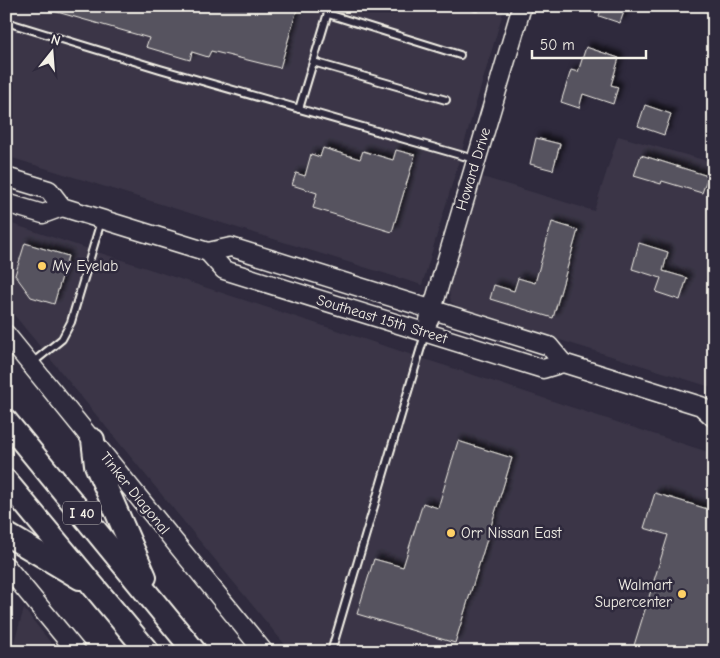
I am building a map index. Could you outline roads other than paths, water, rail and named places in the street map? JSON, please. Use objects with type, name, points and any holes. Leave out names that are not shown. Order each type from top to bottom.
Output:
[{"type":"highway","name":"I 40","points":[[6,421],[195,652]]},
{"type":"highway","points":[[93,440],[96,465],[158,606]]},
{"type":"highway","name":"I 40","points":[[6,481],[148,652]]},
{"type":"highway","points":[[6,534],[94,587]]},
{"type":"main road","name":"Howard Drive","points":[[425,333],[522,6]]},
{"type":"main road","points":[[6,178],[49,190],[62,207],[43,214],[6,203]]},
{"type":"main road","name":"Southeast 15th Street","points":[[62,207],[208,252],[231,247],[549,346],[564,363],[709,409]]},
{"type":"main road","name":"Southeast 15th Street","points":[[208,252],[224,270],[425,333],[543,369],[564,363]]},
{"type":"main road","name":"Tinker Diagonal","points":[[6,334],[264,652]]},
{"type":"main road","points":[[6,566],[77,652]]},
{"type":"lane","points":[[299,109],[330,6]]},
{"type":"lane","points":[[328,14],[460,55]]},
{"type":"lane","points":[[6,22],[299,109],[476,159]]},
{"type":"lane","points":[[313,62],[446,100]]},
{"type":"lane","points":[[30,364],[62,339],[71,322],[102,219]]},
{"type":"lane","points":[[331,652],[425,333]]},
{"type":"place","name":"My Eyelab","points":[[42,266]]},
{"type":"place","name":"Orr Nissan East","points":[[451,533]]},
{"type":"place","name":"Walmart Supercenter","points":[[682,594]]}]
